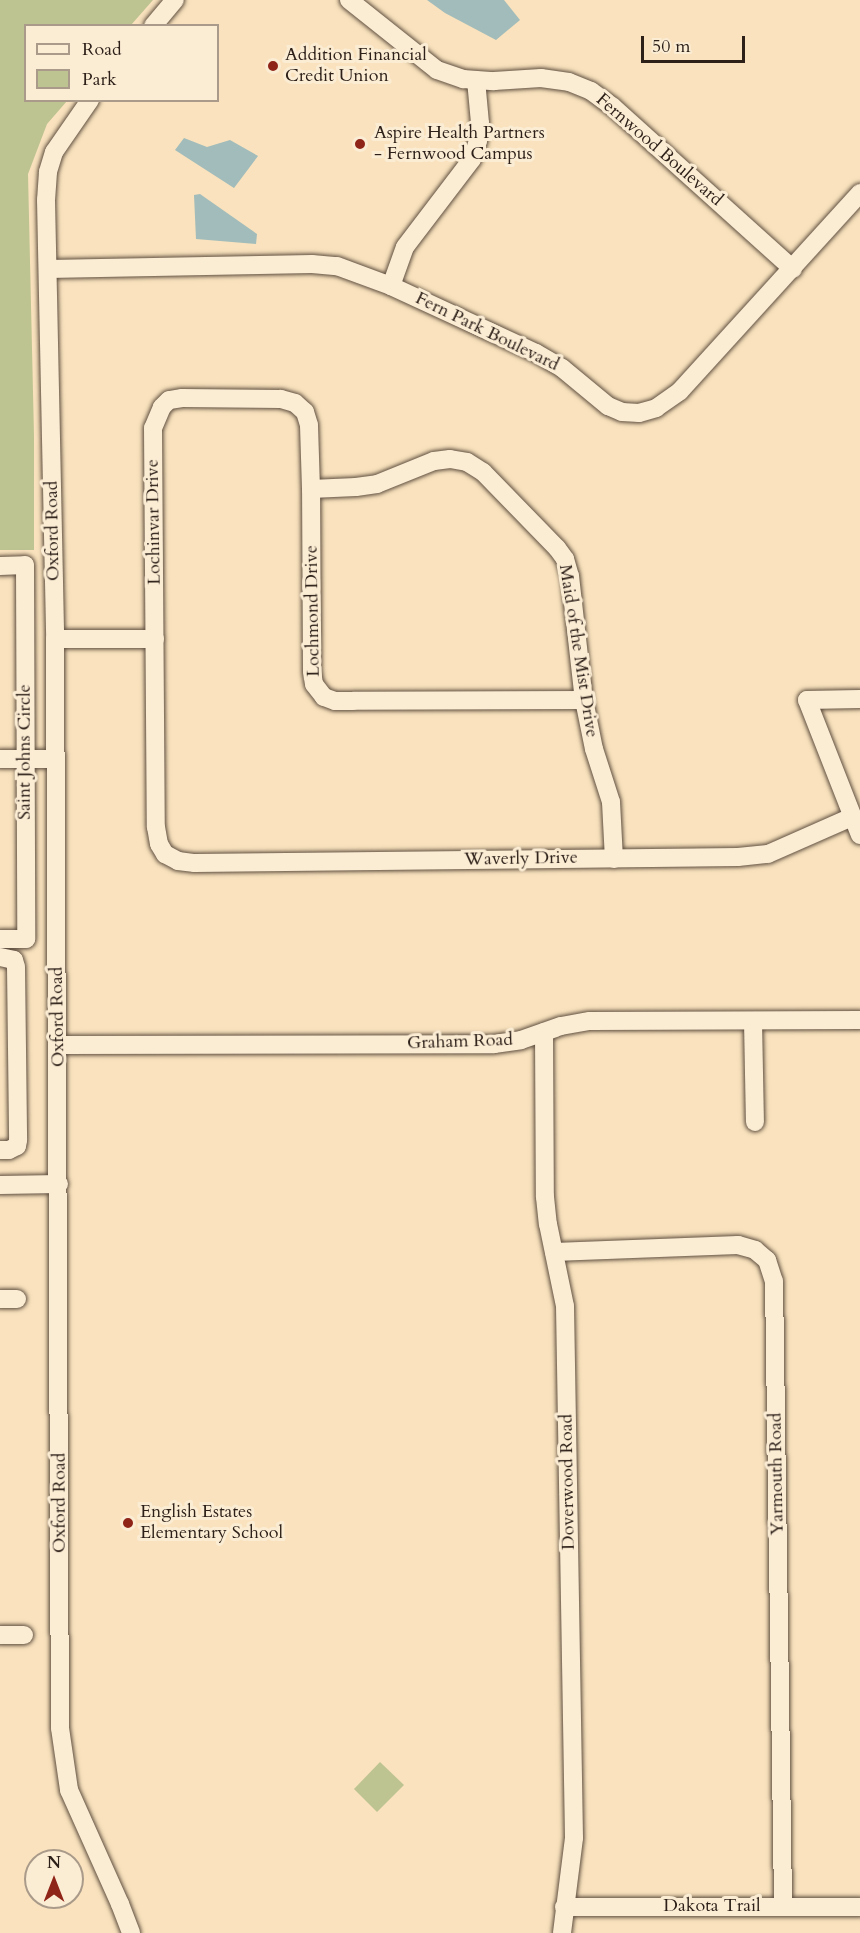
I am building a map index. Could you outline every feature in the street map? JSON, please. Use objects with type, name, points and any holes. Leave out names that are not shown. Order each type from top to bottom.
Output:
[{"type":"street","points":[[155,24],[175,0]]},
{"type":"street","name":"Fernwood Boulevard","points":[[349,0],[437,70],[463,79],[541,78],[569,82],[591,91],[614,107],[793,269]]},
{"type":"street","points":[[391,286],[405,247],[472,159],[478,141],[480,123],[476,80]]},
{"type":"street","name":"Oxford Road","points":[[88,102],[63,135],[54,152],[48,172],[46,200],[55,639],[60,1728],[69,1790],[120,1904],[130,1933]]},
{"type":"street","name":"Fern Park Boulevard","points":[[48,268],[312,264],[358,272],[554,363],[608,406],[622,412],[639,413],[656,408],[680,391],[860,193]]},
{"type":"street","name":"Lochmond Drive","points":[[162,407],[170,400],[182,398],[280,399],[295,403],[305,412],[309,425],[311,489],[312,671],[314,684],[324,697],[335,701],[353,702],[584,700]]},
{"type":"street","name":"Lochinvar Drive","points":[[162,407],[153,428],[156,826],[159,844],[165,854]]},
{"type":"street","name":"Maid of the Mist Drive","points":[[311,489],[356,488],[377,484],[434,461],[450,459],[467,462],[483,472],[565,559],[570,576],[584,700],[594,749],[611,802],[614,859]]},
{"type":"street","name":"Saint Johns Circle","points":[[26,565],[24,759],[26,939]]},
{"type":"street","points":[[0,566],[54,567]]},
{"type":"street","points":[[55,639],[155,639]]},
{"type":"street","points":[[860,699],[807,700],[860,834]]},
{"type":"street","points":[[0,759],[56,759]]},
{"type":"street","name":"Waverly Drive","points":[[165,854],[178,861],[195,863],[738,857],[768,854],[852,817]]},
{"type":"street","points":[[0,939],[56,940]]},
{"type":"street","points":[[0,957],[14,960],[16,967],[18,1140],[17,1146],[9,1150],[0,1150]]},
{"type":"street","name":"Graham Road","points":[[58,1045],[494,1044],[521,1040],[590,1021],[860,1020]]},
{"type":"street","points":[[753,1021],[755,1122]]},
{"type":"street","name":"Doverwood Road","points":[[544,1032],[545,1197],[565,1306],[574,1838],[562,1933]]},
{"type":"street","points":[[0,1185],[59,1185]]},
{"type":"street","name":"Yarmouth Road","points":[[554,1252],[738,1245],[755,1250],[767,1260],[771,1270],[774,1281],[783,1906]]},
{"type":"street","points":[[0,1635],[24,1635]]},
{"type":"street","name":"Dakota Trail","points":[[564,1907],[860,1907]]},
{"type":"green space","points":[[0,0],[153,0],[132,24],[24,24],[24,102],[66,102],[47,124],[28,174],[34,436],[34,550],[0,550]]},
{"type":"green space","points":[[380,1762],[404,1785],[377,1812],[354,1789]]},
{"type":"water","points":[[427,0],[504,0],[520,20],[496,40],[445,13]]},
{"type":"water","points":[[184,138],[207,147],[230,140],[258,156],[234,188],[175,150]]},
{"type":"water","points":[[200,194],[257,234],[256,244],[196,239],[194,195]]},
{"type":"place","name":"Addition Financial Credit Union","points":[[273,66]]},
{"type":"place","name":"Aspire Health Partners - Fernwood Campus","points":[[360,144]]},
{"type":"place","name":"English Estates Elementary School","points":[[128,1523]]}]
